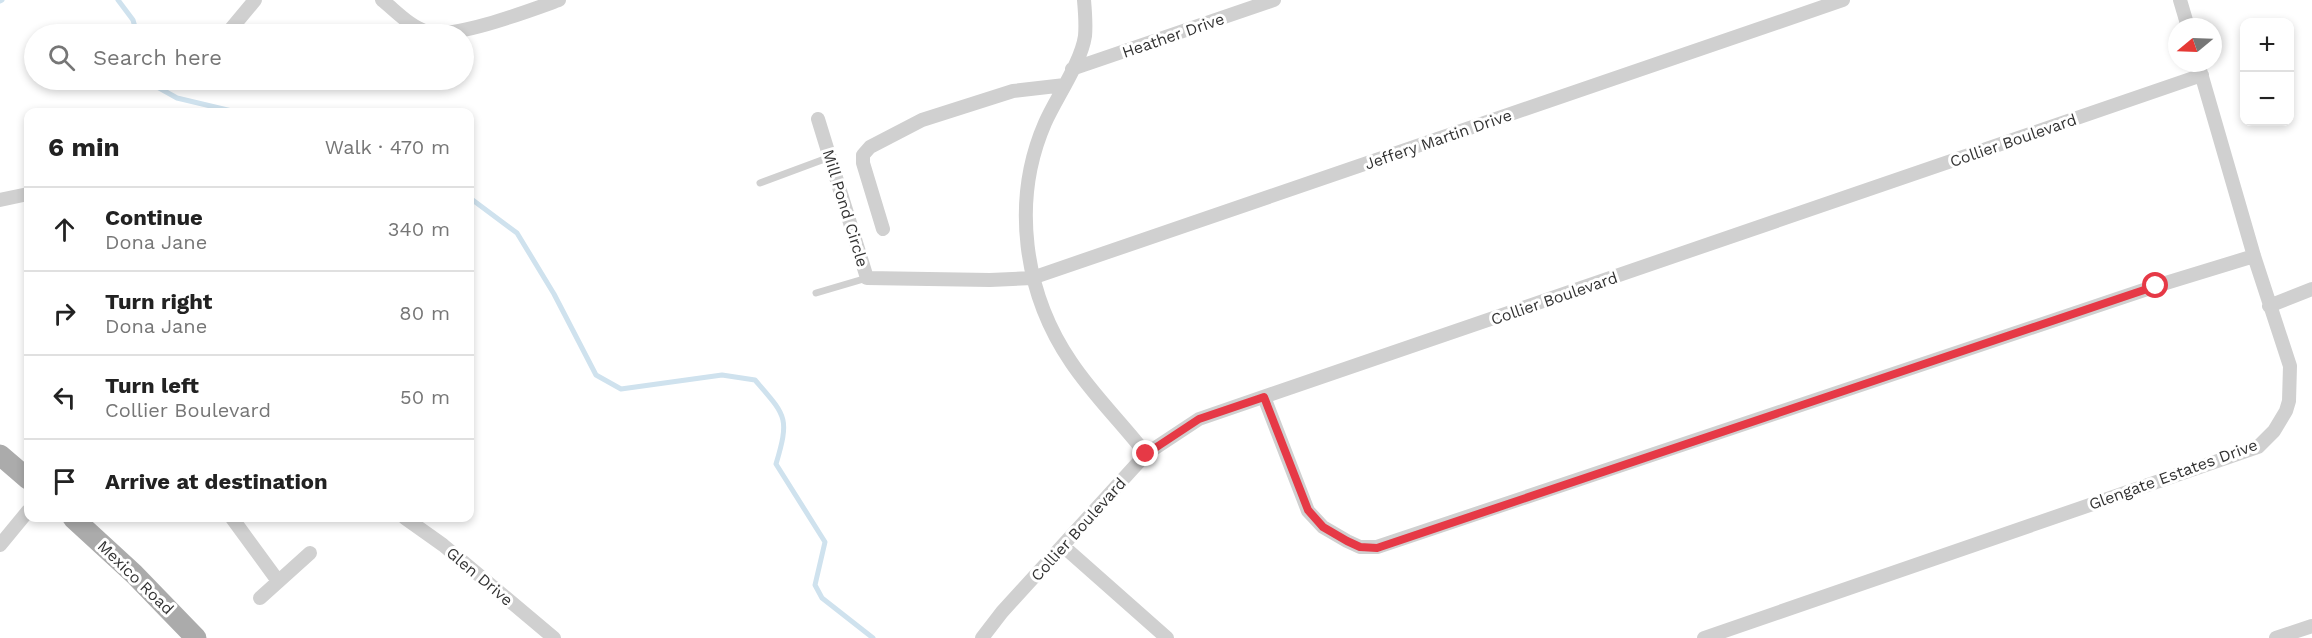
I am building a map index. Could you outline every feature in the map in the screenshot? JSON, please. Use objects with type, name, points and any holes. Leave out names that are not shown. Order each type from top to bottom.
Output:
[{"type":"main road","points":[[0,455],[24,476]]},
{"type":"main road","name":"Mexico Road","points":[[77,522],[126,566],[196,638]]},
{"type":"street","points":[[235,24],[255,0]]},
{"type":"street","points":[[382,0],[415,24]]},
{"type":"street","points":[[474,26],[560,0]]},
{"type":"street","points":[[1084,0],[1085,37],[1040,137],[1025,204],[1032,278],[1057,339],[1069,360],[1146,454]]},
{"type":"street","name":"Heather Drive","points":[[1072,69],[1274,0]]},
{"type":"street","name":"Jeffery Martin Drive","points":[[1032,278],[1843,0]]},
{"type":"street","points":[[2180,0],[2185,18]]},
{"type":"street","name":"Collier Boulevard","points":[[982,638],[1002,612],[1146,454],[1199,419],[2191,72]]},
{"type":"street","name":"Glengate Estates Drive","points":[[1704,638],[2258,447],[2280,424],[2289,401],[2290,366],[2253,256],[2201,72]]},
{"type":"street","points":[[883,228],[863,164],[863,155],[870,147],[922,120],[971,103],[1013,91],[1065,85]]},
{"type":"street","name":"Mill Pond Circle","points":[[818,119],[867,278],[990,280],[1032,278]]},
{"type":"street","points":[[0,200],[24,195]]},
{"type":"street","points":[[1264,397],[1308,510],[1323,527],[1347,541],[1360,547],[1377,548],[2253,256]]},
{"type":"street","points":[[2269,306],[2312,289]]},
{"type":"street","points":[[0,545],[24,516]]},
{"type":"street","points":[[235,522],[278,581]]},
{"type":"street","name":"Glen Drive","points":[[411,522],[443,545],[554,638]]},
{"type":"street","points":[[1063,546],[1167,638]]},
{"type":"street","points":[[260,598],[310,553]]},
{"type":"street","points":[[2276,638],[2312,626]]},
{"type":"lane","points":[[760,183],[830,157]]},
{"type":"lane","points":[[816,293],[867,278]]},
{"type":"waterway","points":[[118,0],[134,24]]},
{"type":"waterway","points":[[163,90],[177,98],[219,108]]},
{"type":"waterway","points":[[474,201],[517,233],[554,294],[596,375],[621,389],[722,375],[755,380],[779,410],[782,418],[783,436],[776,464],[825,542],[815,585],[822,598],[873,638]]},
{"type":"route","points":[[1146,454],[1199,419],[1264,397],[1308,510],[1323,527],[1347,541],[1360,547],[1377,548],[2156,286]]}]
